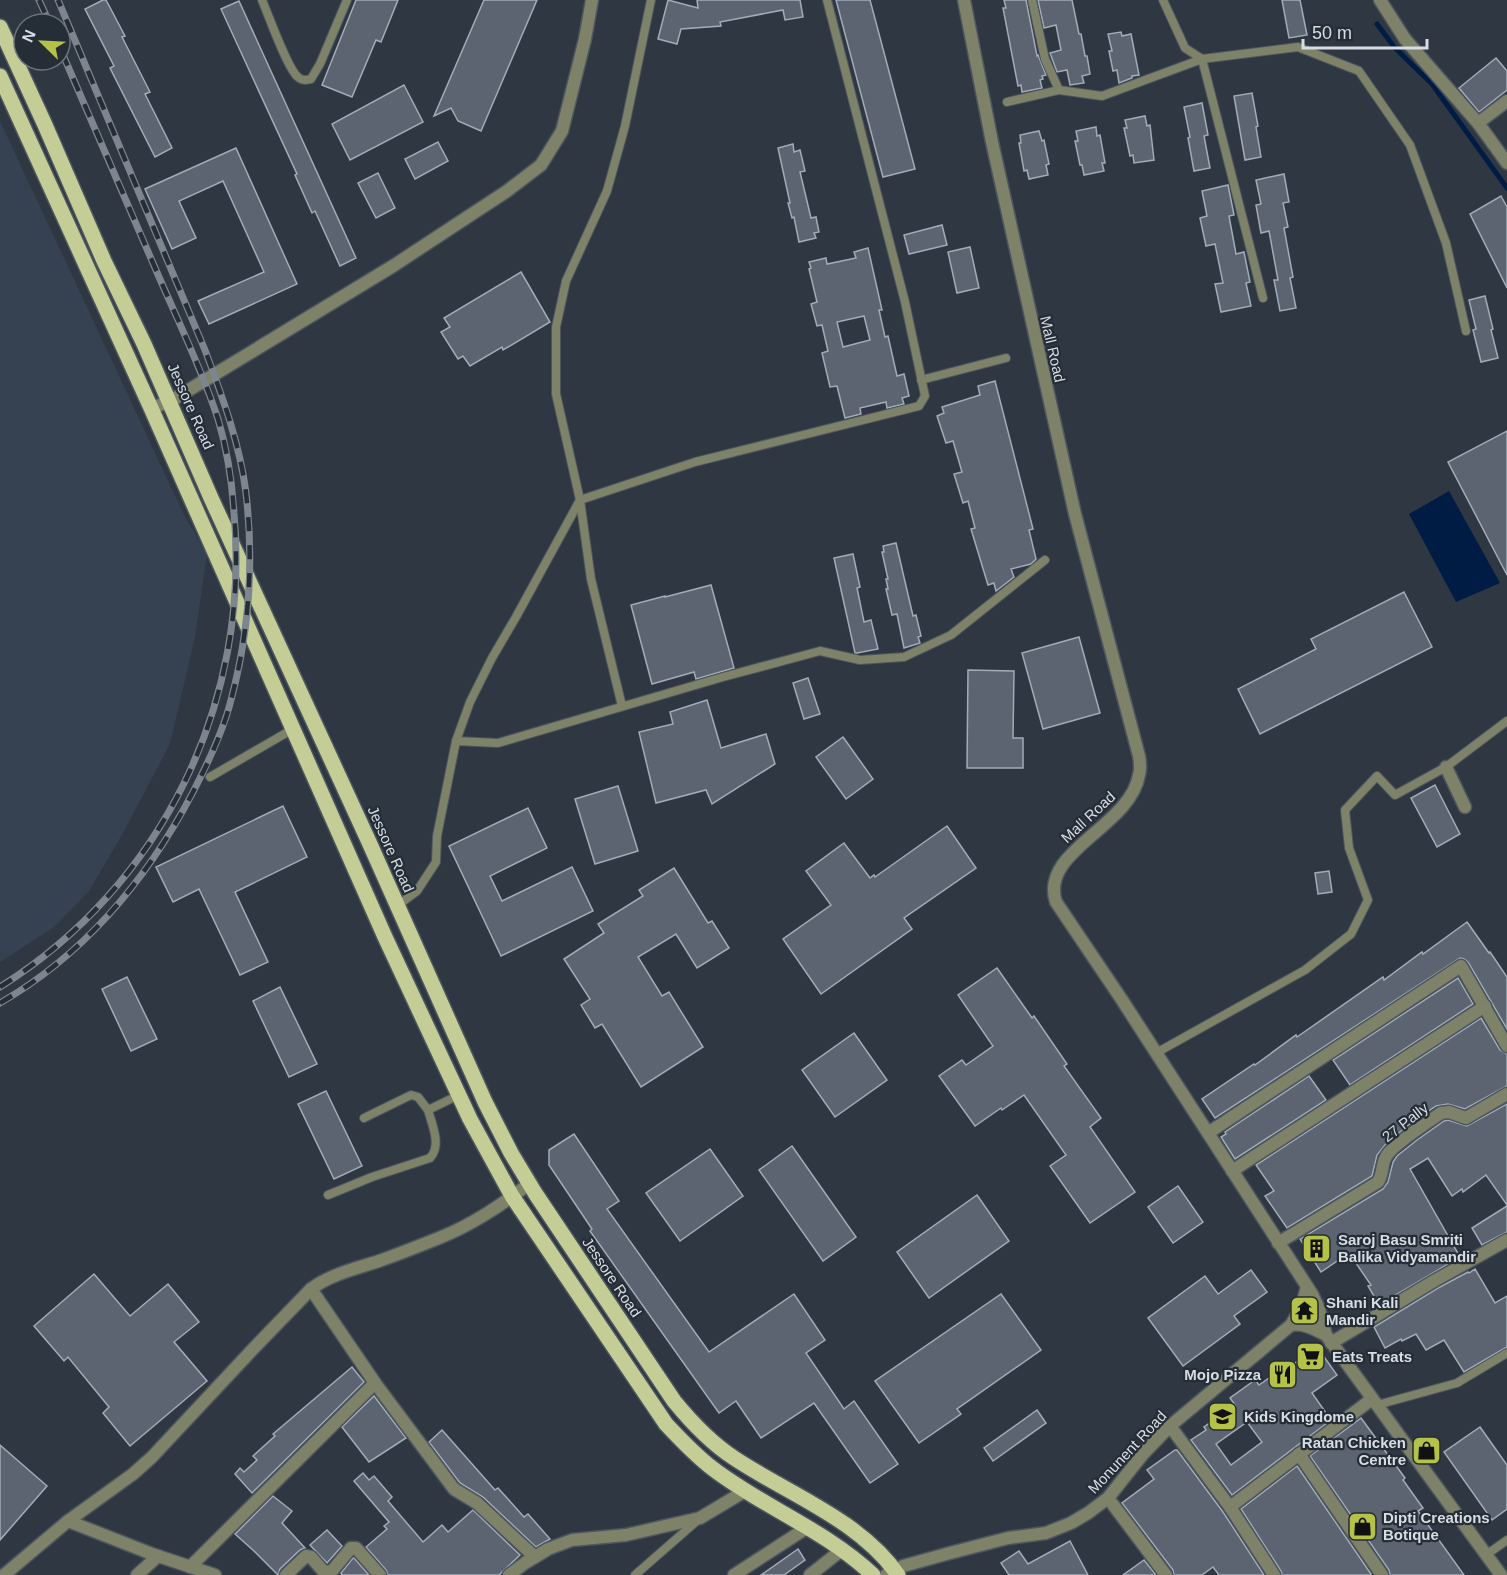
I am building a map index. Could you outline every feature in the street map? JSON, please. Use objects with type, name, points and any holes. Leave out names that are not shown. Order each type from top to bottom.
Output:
[{"type":"main road","name":"Jessore Road","points":[[0,27],[485,1102],[511,1154],[558,1229],[645,1358],[693,1423],[733,1457],[852,1530],[874,1548],[893,1573]]},
{"type":"main road","points":[[0,76],[151,408],[390,948],[470,1119],[512,1197],[666,1424],[692,1452],[745,1491],[843,1550],[873,1575]]},
{"type":"street","points":[[151,408],[169,402],[393,266],[507,191],[541,165],[562,131],[585,39],[592,0]]},
{"type":"street","name":"Mall Road","points":[[964,0],[992,142],[1075,514],[1139,756],[1139,777],[1126,804],[1068,857],[1055,877],[1053,894],[1063,914],[1307,1287],[1315,1300],[1329,1339],[1501,1575]]},
{"type":"street","points":[[1380,0],[1405,39],[1478,123],[1507,163]]},
{"type":"street","points":[[1478,123],[1507,101]]},
{"type":"street","points":[[1446,767],[1465,807]]},
{"type":"street","points":[[1208,1133],[1461,966],[1507,1046]]},
{"type":"street","points":[[1232,1171],[1485,1006]]},
{"type":"street","name":"27 Pally","points":[[1278,1243],[1378,1182],[1383,1163],[1390,1151],[1441,1113],[1449,1112],[1462,1117],[1470,1116],[1507,1094]]},
{"type":"street","points":[[4,1575],[68,1521],[133,1474],[152,1457],[311,1289],[334,1275],[378,1261],[460,1229],[476,1221],[529,1184]]},
{"type":"street","points":[[1291,1325],[1302,1324],[1329,1339],[1507,1240]]},
{"type":"street","name":"Monunent Road","points":[[893,1573],[903,1566],[1008,1538],[1046,1533],[1088,1513],[1108,1498],[1143,1454],[1170,1426],[1291,1325],[1301,1308],[1307,1287]]},
{"type":"street","points":[[311,1289],[375,1383],[454,1489],[477,1503],[535,1557]]},
{"type":"street","points":[[190,1567],[375,1383]]},
{"type":"street","points":[[1230,1507],[1299,1454],[1375,1402]]},
{"type":"street","points":[[1170,1426],[1230,1507],[1274,1575]]},
{"type":"street","points":[[1299,1454],[1382,1575]]},
{"type":"street","points":[[509,1575],[548,1549],[572,1540],[626,1535],[700,1518],[745,1491]]},
{"type":"street","points":[[1108,1498],[1166,1575]]},
{"type":"street","points":[[68,1521],[158,1556],[215,1575]]},
{"type":"street","points":[[734,1575],[808,1527]]},
{"type":"street","points":[[286,1575],[306,1556],[311,1557],[324,1572],[332,1571],[351,1548],[356,1548],[380,1575]]},
{"type":"street","points":[[810,1575],[843,1550]]},
{"type":"street","points":[[137,1575],[158,1556]]},
{"type":"lane","points":[[262,0],[290,65],[297,77],[304,80],[311,79],[320,64],[347,0]]},
{"type":"lane","points":[[622,706],[591,579],[580,500],[556,394],[556,327],[566,281],[607,191],[625,126],[651,0]]},
{"type":"lane","points":[[397,906],[417,891],[436,862],[437,836],[456,741],[470,702],[580,500],[695,462],[919,406],[925,396],[905,302],[827,0]]},
{"type":"lane","points":[[1032,0],[1045,59],[1059,90]]},
{"type":"lane","points":[[1163,0],[1185,48],[1202,59],[1263,298]]},
{"type":"lane","points":[[1006,102],[1059,90],[1102,96],[1202,59],[1298,47],[1359,70],[1410,145],[1446,243],[1466,331]]},
{"type":"lane","points":[[921,380],[1006,358]]},
{"type":"lane","points":[[456,741],[498,742],[723,676],[820,651],[860,660],[904,657],[951,635],[1045,560]]},
{"type":"lane","points":[[1156,1053],[1305,970],[1351,934],[1368,900],[1349,848],[1345,810],[1377,776],[1395,795],[1446,767],[1507,721]]},
{"type":"lane","points":[[210,777],[293,729]]},
{"type":"lane","points":[[328,1195],[372,1177],[430,1158],[435,1152],[436,1142],[428,1110],[418,1097],[411,1095],[364,1118]]},
{"type":"lane","points":[[428,1110],[459,1095]]},
{"type":"lane","points":[[1375,1402],[1457,1383],[1507,1353]]},
{"type":"lane","points":[[635,1575],[700,1518]]},
{"type":"lane","points":[[1486,1555],[1507,1540]]},
{"type":"shaded area","points":[[0,121],[184,515],[207,554],[195,637],[170,744],[89,891],[53,928],[0,962]]},
{"type":"water","points":[[1449,491],[1500,583],[1456,602],[1409,514]]},
{"type":"building","points":[[106,0],[125,36],[122,37],[150,92],[145,94],[172,148],[155,157],[110,68],[114,66],[85,9]]},
{"type":"building","points":[[356,0],[398,0],[381,42],[376,40],[352,97],[322,85]]},
{"type":"building","points":[[484,0],[537,0],[481,131],[458,121],[451,108],[434,116]]},
{"type":"building","points":[[668,0],[698,8],[697,0],[800,0],[803,17],[785,20],[783,10],[720,22],[721,26],[681,29],[677,44],[658,39]]},
{"type":"building","points":[[836,0],[870,0],[915,169],[883,177]]},
{"type":"building","points":[[1004,0],[1026,0],[1037,56],[1046,75],[1040,80],[1042,88],[1022,92],[1021,85],[1018,86],[1003,8],[1006,8]]},
{"type":"building","points":[[1038,0],[1072,0],[1090,74],[1082,76],[1084,83],[1070,85],[1067,70],[1057,72],[1050,53],[1061,50],[1056,25],[1044,28]]},
{"type":"building","points":[[1282,0],[1300,0],[1307,35],[1289,38]]},
{"type":"building","points":[[239,1],[356,258],[340,266],[315,211],[312,213],[295,175],[297,174],[221,9]]},
{"type":"building","points":[[1121,32],[1122,36],[1131,34],[1139,75],[1119,83],[1117,70],[1113,71],[1108,34]]},
{"type":"building","points":[[1496,58],[1507,71],[1507,90],[1479,112],[1459,88]]},
{"type":"building","points":[[404,85],[423,122],[350,160],[332,124]]},
{"type":"building","points":[[1252,93],[1261,157],[1245,160],[1234,96]]},
{"type":"building","points":[[1202,103],[1208,135],[1204,136],[1210,168],[1194,171],[1184,107]]},
{"type":"building","points":[[1145,116],[1147,126],[1150,125],[1154,160],[1134,163],[1133,155],[1130,156],[1124,128],[1127,128],[1125,120]]},
{"type":"building","points":[[1096,127],[1097,136],[1100,135],[1105,163],[1102,163],[1104,171],[1084,175],[1075,141],[1078,141],[1076,131]]},
{"type":"building","points":[[1039,131],[1042,141],[1044,140],[1049,164],[1046,165],[1048,175],[1029,179],[1027,170],[1024,171],[1019,143],[1021,143],[1020,135]]},
{"type":"building","points":[[438,142],[448,161],[415,179],[405,159]]},
{"type":"building","points":[[793,144],[794,152],[800,150],[805,171],[800,172],[811,218],[816,217],[819,232],[814,233],[816,238],[799,242],[794,217],[792,218],[788,203],[790,203],[778,148]]},
{"type":"building","points":[[236,148],[297,284],[209,324],[198,301],[264,272],[223,181],[179,201],[196,238],[172,249],[145,189]]},
{"type":"building","points":[[378,173],[395,208],[376,218],[358,183]]},
{"type":"building","points":[[1284,174],[1289,202],[1283,203],[1288,227],[1284,228],[1296,308],[1280,311],[1274,280],[1278,280],[1269,231],[1261,233],[1256,205],[1261,204],[1256,180]]},
{"type":"building","points":[[1228,185],[1234,215],[1229,216],[1236,254],[1244,252],[1250,282],[1246,283],[1251,306],[1221,312],[1215,284],[1223,283],[1215,244],[1206,246],[1200,218],[1207,216],[1202,191]]},
{"type":"building","points":[[1501,196],[1507,207],[1507,288],[1470,214]]},
{"type":"building","points":[[942,225],[947,245],[909,254],[904,235]]},
{"type":"building","points":[[970,247],[979,288],[957,293],[948,252]]},
{"type":"building","points":[[868,248],[882,310],[879,310],[885,337],[888,336],[897,376],[904,374],[909,396],[902,398],[904,404],[887,408],[886,402],[860,408],[861,414],[845,418],[837,386],[830,387],[822,353],[828,351],[822,325],[817,326],[811,304],[817,302],[809,262],[826,258],[827,264],[856,258],[854,252]],"holes":[[[864,316],[870,340],[843,347],[837,322]]]},
{"type":"building","points":[[521,272],[550,322],[503,350],[502,347],[470,366],[463,356],[458,359],[441,332],[450,327],[444,318]]},
{"type":"building","points":[[1485,296],[1498,358],[1481,362],[1469,300]]},
{"type":"building","points":[[995,381],[1033,529],[1029,530],[1036,559],[1031,564],[1011,569],[1014,577],[996,591],[994,583],[988,585],[971,529],[975,528],[968,501],[963,503],[954,474],[962,472],[953,441],[946,443],[937,416],[944,413],[942,407],[980,395],[978,386]]},
{"type":"building","points":[[1507,431],[1507,575],[1448,462]]},
{"type":"building","points":[[896,543],[913,616],[916,615],[921,636],[918,637],[920,643],[904,648],[897,614],[892,615],[886,589],[888,589],[886,579],[888,579],[882,552],[884,552],[883,546]]},
{"type":"building","points":[[853,554],[864,622],[871,620],[878,649],[857,653],[855,653],[834,558]]},
{"type":"building","points":[[711,585],[734,668],[696,679],[694,672],[652,684],[631,605]]},
{"type":"building","points":[[1404,592],[1432,647],[1260,734],[1238,689],[1316,649],[1311,639]]},
{"type":"building","points":[[1079,637],[1100,713],[1043,729],[1022,653]]},
{"type":"building","points":[[968,670],[1014,671],[1013,738],[1023,738],[1023,768],[967,768]]},
{"type":"building","points":[[808,678],[820,714],[804,719],[793,683]]},
{"type":"building","points":[[707,700],[721,748],[766,734],[775,764],[712,804],[706,790],[656,803],[639,732],[673,724],[670,712]]},
{"type":"building","points":[[843,737],[873,779],[846,799],[816,757]]},
{"type":"building","points":[[1435,785],[1460,834],[1437,847],[1411,798]]},
{"type":"building","points":[[618,786],[638,851],[595,864],[575,799]]},
{"type":"building","points":[[283,806],[307,857],[235,892],[268,962],[240,975],[199,889],[173,902],[156,867]]},
{"type":"building","points":[[528,808],[547,848],[490,876],[502,901],[572,867],[593,911],[501,956],[449,846]]},
{"type":"building","points":[[947,826],[976,868],[904,918],[912,929],[821,994],[783,939],[831,905],[806,871],[844,843],[870,878],[874,875],[875,877]]},
{"type":"building","points":[[674,868],[708,923],[712,921],[729,948],[697,968],[676,934],[638,957],[662,996],[669,992],[703,1047],[641,1087],[602,1024],[595,1028],[581,1005],[590,999],[564,959],[604,933],[598,924],[643,896],[639,890]]},
{"type":"building","points":[[1329,871],[1332,892],[1318,894],[1315,873]]},
{"type":"building","points":[[1467,922],[1507,977],[1507,1029],[1468,962],[1460,958],[1215,1118],[1202,1099],[1383,977],[1384,980],[1422,952],[1423,954]]},
{"type":"building","points":[[997,968],[1032,1018],[1034,1016],[1067,1064],[1064,1066],[1101,1118],[1090,1127],[1135,1192],[1090,1223],[1050,1166],[1066,1155],[1024,1095],[975,1126],[939,1076],[962,1060],[966,1065],[993,1046],[958,995]]},
{"type":"building","points":[[127,977],[157,1039],[131,1051],[102,989]]},
{"type":"building","points":[[1458,978],[1473,1004],[1350,1085],[1333,1060]]},
{"type":"building","points":[[280,987],[317,1064],[289,1077],[253,1001]]},
{"type":"building","points":[[1481,1018],[1500,1050],[1507,1054],[1507,1086],[1465,1109],[1448,1104],[1436,1106],[1385,1145],[1377,1155],[1372,1176],[1287,1228],[1265,1196],[1274,1191],[1256,1165]]},
{"type":"building","points":[[854,1033],[887,1080],[835,1117],[802,1070]]},
{"type":"building","points":[[1309,1076],[1326,1100],[1235,1159],[1221,1137],[1226,1134],[1225,1132]]},
{"type":"building","points":[[326,1091],[362,1166],[334,1179],[298,1104]]},
{"type":"building","points":[[1507,1104],[1507,1205],[1486,1175],[1463,1192],[1462,1189],[1452,1196],[1428,1158],[1410,1169],[1460,1257],[1379,1305],[1368,1286],[1371,1285],[1349,1253],[1321,1272],[1300,1239],[1383,1189],[1388,1182],[1393,1162],[1397,1156],[1444,1121],[1448,1120],[1467,1126]]},
{"type":"building","points":[[574,1134],[619,1201],[607,1209],[709,1352],[794,1294],[825,1340],[806,1353],[844,1409],[854,1401],[898,1464],[870,1483],[814,1403],[761,1438],[736,1401],[719,1413],[590,1231],[592,1229],[549,1165],[549,1150]]},
{"type":"building","points":[[792,1146],[856,1237],[823,1261],[759,1170]]},
{"type":"building","points":[[710,1149],[743,1196],[680,1241],[646,1193]]},
{"type":"building","points":[[1178,1186],[1203,1222],[1173,1243],[1148,1207]]},
{"type":"building","points":[[977,1195],[1009,1241],[929,1298],[897,1252]]},
{"type":"building","points":[[1507,1206],[1507,1232],[1482,1245],[1472,1228]]},
{"type":"building","points":[[1475,1269],[1495,1303],[1507,1296],[1507,1347],[1464,1372],[1444,1340],[1426,1350],[1416,1334],[1385,1348],[1374,1327],[1438,1288]]},
{"type":"building","points":[[1251,1270],[1267,1292],[1234,1316],[1240,1324],[1183,1366],[1148,1318],[1205,1276],[1218,1294]]},
{"type":"building","points":[[94,1274],[130,1316],[168,1284],[199,1322],[174,1342],[207,1381],[130,1446],[103,1413],[109,1407],[68,1357],[64,1361],[34,1326]]},
{"type":"building","points":[[1001,1294],[1041,1350],[957,1409],[961,1414],[919,1443],[875,1381]]},
{"type":"building","points":[[1317,1347],[1337,1375],[1312,1393],[1331,1420],[1232,1495],[1191,1440],[1206,1430],[1204,1427],[1235,1405],[1230,1398],[1255,1380],[1259,1385],[1286,1366],[1288,1368]],"holes":[[[1247,1422],[1262,1442],[1231,1465],[1216,1444]]]},
{"type":"building","points":[[352,1367],[364,1382],[252,1493],[235,1474],[240,1468],[244,1472],[257,1460],[253,1456],[275,1436],[273,1434]]},
{"type":"building","points":[[374,1396],[406,1438],[369,1462],[342,1427]]},
{"type":"building","points":[[1037,1410],[1046,1423],[993,1461],[984,1448]]},
{"type":"building","points":[[1361,1418],[1405,1478],[1403,1480],[1423,1508],[1418,1511],[1464,1575],[1390,1575],[1389,1570],[1310,1456]]},
{"type":"building","points":[[1480,1427],[1507,1465],[1507,1509],[1492,1520],[1444,1452]]},
{"type":"building","points":[[442,1430],[495,1490],[498,1488],[524,1517],[528,1514],[550,1539],[536,1547],[483,1497],[460,1483],[429,1442]]},
{"type":"building","points":[[0,1445],[47,1486],[0,1540]]},
{"type":"building","points":[[1175,1450],[1223,1512],[1264,1575],[1219,1575],[1213,1567],[1202,1575],[1174,1575],[1173,1570],[1122,1503],[1154,1479],[1147,1470]]},
{"type":"building","points":[[1297,1466],[1370,1575],[1282,1575],[1241,1509]]},
{"type":"building","points":[[363,1473],[369,1480],[374,1476],[392,1497],[388,1501],[423,1542],[442,1525],[448,1532],[473,1510],[520,1555],[499,1575],[388,1575],[366,1547],[387,1529],[384,1526],[389,1522],[354,1481]]},
{"type":"building","points":[[273,1496],[292,1511],[282,1523],[305,1548],[280,1569],[278,1575],[235,1534]]},
{"type":"building","points":[[327,1530],[342,1546],[327,1563],[310,1545]]},
{"type":"building","points":[[1070,1541],[1088,1575],[1009,1575],[1001,1563],[1019,1551],[1028,1564]]},
{"type":"building","points":[[798,1549],[805,1560],[784,1575],[761,1575]]},
{"type":"building","points":[[353,1558],[369,1575],[342,1575],[341,1573]]},
{"type":"building","points":[[1144,1560],[1156,1575],[1123,1575]]},
{"type":"waterway","points":[[1377,24],[1395,48],[1432,84],[1507,188]]},
{"type":"railway","points":[[39,0],[44,12]]},
{"type":"railway","points":[[0,1003],[31,983],[87,937],[135,884],[175,824],[210,759],[228,712],[242,649],[250,571],[246,493],[230,420],[205,350],[58,0]]},
{"type":"railway","points":[[0,987],[57,945],[107,897],[150,842],[184,783],[210,719],[227,653],[235,583],[232,489],[218,419],[190,347],[70,72]]},
{"type":"place","name":"Saroj Basu Smriti Balika Vidyamandir","points":[[1317,1248]]},
{"type":"place","name":"Shani Kali Mandir","points":[[1305,1311]]},
{"type":"place","name":"Eats Treats","points":[[1311,1356]]},
{"type":"place","name":"Mojo Pizza","points":[[1282,1374]]},
{"type":"place","name":"Kids Kingdome","points":[[1223,1416]]},
{"type":"place","name":"Ratan Chicken Centre","points":[[1427,1451]]},
{"type":"place","name":"Dipti Creations Botique","points":[[1362,1526]]}]
